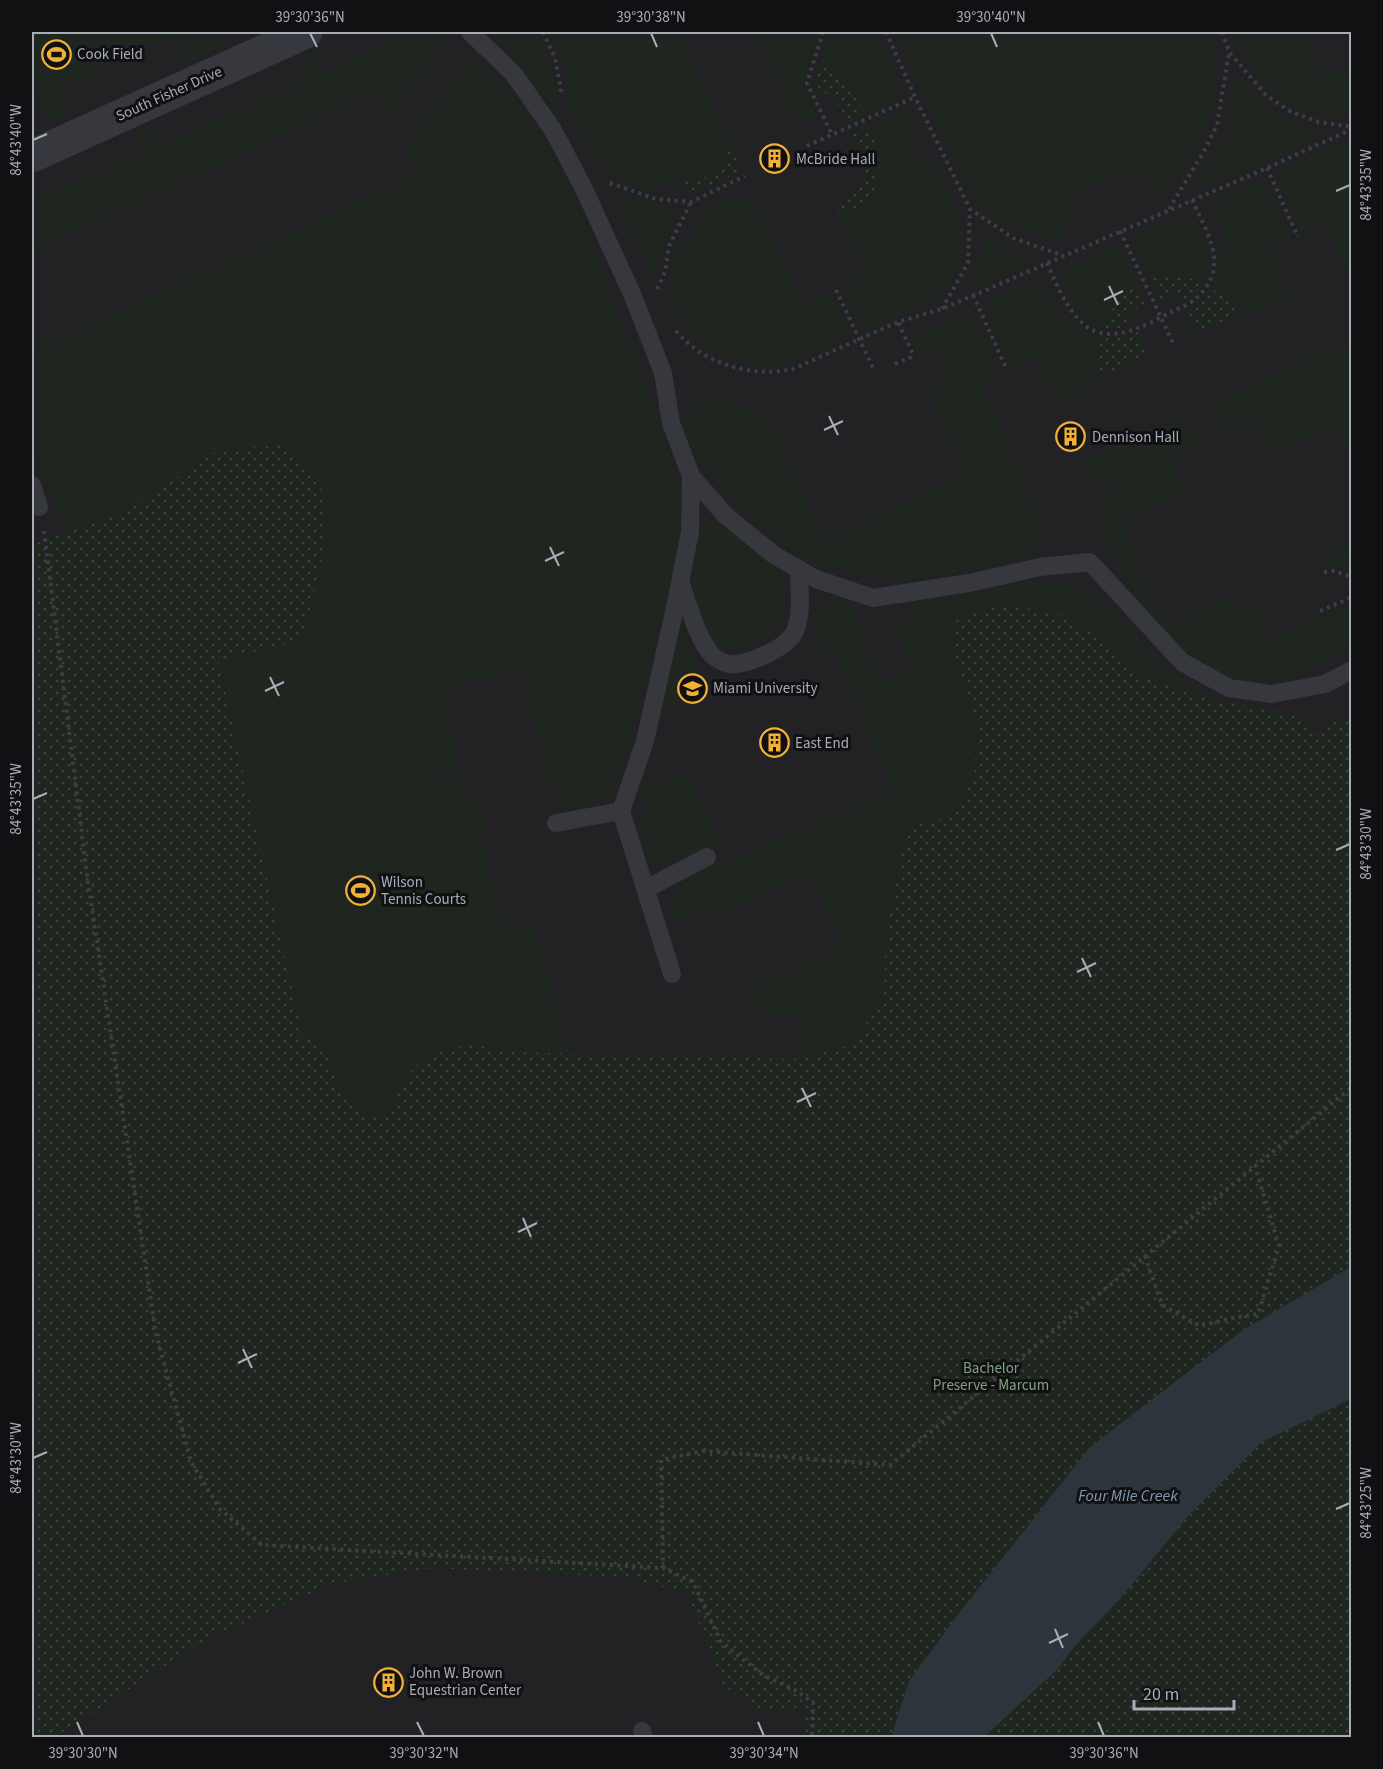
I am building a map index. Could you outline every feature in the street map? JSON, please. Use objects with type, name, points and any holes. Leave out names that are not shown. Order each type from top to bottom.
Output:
[{"type":"street","name":"South Fisher Drive","points":[[32,156],[306,32]]},
{"type":"lane","points":[[470,32],[513,73],[553,130],[584,189],[632,294],[663,373],[671,423],[691,476],[725,515],[774,555],[816,579],[873,598],[969,583],[1040,567],[1090,562],[1182,662],[1229,688],[1272,693],[1325,684],[1352,670]]},
{"type":"lane","points":[[672,974],[621,811],[645,741],[680,583],[690,532],[691,476]]},
{"type":"lane","points":[[32,486],[39,507]]},
{"type":"lane","points":[[680,583],[703,643],[714,657],[730,664],[749,662],[782,646],[794,634],[799,616],[799,569]]},
{"type":"lane","points":[[556,823],[621,811]]},
{"type":"lane","points":[[646,889],[707,857]]},
{"type":"path","points":[[543,32],[555,58],[563,99]]},
{"type":"path","points":[[823,32],[807,82],[832,135]]},
{"type":"path","points":[[886,32],[915,98],[970,208],[1013,238],[1064,256]]},
{"type":"path","points":[[1221,32],[1229,52],[1267,96],[1291,112],[1319,122],[1352,128]]},
{"type":"path","points":[[1168,210],[1217,125],[1229,52]]},
{"type":"path","points":[[807,146],[915,98]]},
{"type":"path","points":[[673,327],[685,341],[707,358],[738,368],[776,373],[793,369],[898,322],[942,309],[1267,168],[1352,128]]},
{"type":"path","points":[[1267,168],[1298,237]]},
{"type":"path","points":[[604,181],[656,199],[691,202],[745,176]]},
{"type":"path","points":[[1047,263],[1070,308],[1096,332],[1125,332],[1160,317],[1194,301],[1204,290],[1213,274],[1215,258],[1210,240],[1192,200]]},
{"type":"path","points":[[654,295],[665,272],[669,246],[691,202]]},
{"type":"path","points":[[942,309],[968,263],[970,208]]},
{"type":"path","points":[[1120,231],[1173,343]]},
{"type":"path","points":[[836,290],[873,368]]},
{"type":"path","points":[[973,295],[1006,370]]},
{"type":"path","points":[[895,364],[913,354],[898,322]]},
{"type":"path","points":[[39,507],[47,543],[90,894],[156,1334],[191,1462],[220,1509],[262,1545],[663,1568],[673,1571],[693,1582],[721,1642],[763,1675],[797,1691],[813,1703],[812,1737]]},
{"type":"path","points":[[1324,572],[1334,571],[1352,577]]},
{"type":"path","points":[[1320,611],[1352,597]]},
{"type":"path","points":[[663,1568],[661,1460],[703,1451],[890,1465],[1352,1087]]},
{"type":"path","points":[[1145,1256],[1162,1305],[1200,1326],[1258,1314],[1279,1245],[1255,1166]]},
{"type":"shaded area","name":"Miami University","points":[[32,32],[1351,32],[1351,1345],[943,1737],[32,1738]]},
{"type":"green space","points":[[32,32],[211,32],[217,48],[215,51],[188,62],[174,35],[61,88],[68,111],[54,120],[47,117],[39,97],[32,100]]},
{"type":"green space","points":[[380,32],[447,32],[445,40],[390,115],[384,114],[373,93],[32,251],[32,202],[144,152],[136,132],[138,127],[149,130],[158,147],[309,79],[301,60],[302,54],[312,55],[321,73],[386,45]]},
{"type":"green space","points":[[490,32],[537,32],[552,64],[561,123],[528,75]]},
{"type":"green space","points":[[550,32],[672,32],[686,60],[691,58],[731,148],[723,162],[723,170],[690,181],[673,183],[655,181],[652,191],[621,178],[608,168],[586,144],[571,114],[564,61]]},
{"type":"green space","points":[[755,32],[819,32],[803,84],[817,114],[797,124]]},
{"type":"green space","points":[[829,32],[875,32],[902,93],[900,99],[865,114],[857,99],[846,86],[820,65]]},
{"type":"green space","points":[[896,32],[1211,32],[1215,77],[1213,98],[1201,136],[1192,154],[1166,191],[1135,177],[1107,180],[1088,189],[1075,202],[1066,219],[1060,239],[1043,236],[1003,221],[992,214],[971,192],[961,178]]},
{"type":"green space","points":[[1234,32],[1303,32],[1323,76],[1349,65],[1351,116],[1326,116],[1306,111],[1278,96],[1257,74]]},
{"type":"green space","points":[[477,62],[491,70],[502,81],[541,138],[591,239],[622,325],[654,403],[673,463],[679,493],[679,538],[677,556],[620,773],[611,791],[596,801],[574,809],[557,794],[546,774],[520,671],[444,687],[458,769],[424,775],[426,782],[460,775],[469,799],[476,809],[486,816],[484,840],[486,857],[497,907],[506,920],[516,923],[534,923],[569,1053],[507,1052],[472,1044],[441,1052],[420,1063],[398,1093],[389,1112],[372,1117],[356,1105],[337,1085],[329,1054],[316,1036],[303,1039],[218,660],[219,450],[127,511],[66,532],[32,440],[32,351],[416,175],[407,152],[408,141],[463,68]]},
{"type":"green space","points":[[820,65],[847,86],[865,114],[849,121],[835,101],[814,84]]},
{"type":"green space","points":[[1238,79],[1243,80],[1277,112],[1317,130],[1317,137],[1315,140],[1202,189],[1198,181],[1219,142],[1227,144],[1233,127],[1226,124],[1232,100],[1232,85]]},
{"type":"green space","points":[[906,110],[911,113],[920,132],[910,137],[924,166],[933,162],[957,214],[963,245],[960,264],[952,279],[923,303],[868,329],[860,328],[841,288],[866,276],[839,216],[860,206],[876,143],[870,126]]},
{"type":"green space","points":[[870,126],[878,159],[877,185],[868,200],[839,216],[834,204],[855,193],[862,180],[862,164],[853,134]]},
{"type":"green space","points":[[1351,140],[1351,285],[1325,225],[1304,234],[1278,178],[1281,171]]},
{"type":"green space","points":[[731,148],[742,170],[721,181],[684,192],[683,182],[711,176],[723,170],[725,154]]},
{"type":"green space","points":[[1259,182],[1266,182],[1269,187],[1292,239],[1269,250],[1291,298],[1258,312],[1255,307],[1238,314],[1227,299],[1211,289],[1218,268],[1217,246],[1229,241],[1211,203]]},
{"type":"green space","points":[[623,195],[676,209],[675,219],[664,240],[659,272],[655,274],[651,271],[620,202]]},
{"type":"green space","points":[[733,196],[744,201],[754,197],[803,305],[830,293],[846,330],[845,338],[784,364],[756,364],[737,360],[719,352],[691,328],[681,311],[675,293],[673,268],[678,240],[689,244],[706,215],[717,205]]},
{"type":"green space","points":[[1185,215],[1190,215],[1194,220],[1205,242],[1209,257],[1206,276],[1201,285],[1193,279],[1162,275],[1149,280],[1133,245],[1137,236]]},
{"type":"green space","points":[[987,234],[997,240],[996,247],[1014,255],[1018,250],[1031,254],[1033,261],[978,286],[973,279],[980,260],[982,239]]},
{"type":"green space","points":[[1114,247],[1120,251],[1136,286],[1117,304],[1105,328],[1089,321],[1075,308],[1065,291],[1060,274],[1063,269]]},
{"type":"green space","points":[[1162,275],[1193,279],[1201,285],[1193,296],[1180,303],[1175,292],[1160,299],[1151,280]]},
{"type":"green space","points":[[1038,279],[1055,317],[1067,313],[1098,338],[1098,362],[1101,376],[1084,383],[1087,389],[1056,403],[1035,358],[1013,367],[987,314],[991,300]]},
{"type":"green space","points":[[1136,286],[1145,305],[1128,313],[1132,323],[1119,328],[1105,328],[1116,304]]},
{"type":"green space","points":[[1211,289],[1227,299],[1238,314],[1195,333],[1185,310],[1205,297]]},
{"type":"green space","points":[[969,312],[976,319],[1001,372],[980,382],[1042,522],[1040,542],[1027,556],[942,576],[906,580],[875,577],[818,563],[780,543],[749,517],[719,485],[690,445],[683,431],[682,423],[686,414],[693,407],[710,402],[725,402],[741,406],[771,422],[825,539],[965,474],[930,399],[931,394],[951,384],[937,351],[919,358],[910,337]]},
{"type":"green space","points":[[1138,332],[1149,354],[1101,376],[1098,362],[1098,338],[1118,337]]},
{"type":"green space","points":[[1351,340],[1351,464],[1334,426],[1269,456],[1252,420],[1226,431],[1213,402]]},
{"type":"green space","points":[[1185,415],[1198,443],[1168,457],[1184,493],[1120,522],[1136,558],[1134,568],[1139,580],[1149,587],[1166,624],[1229,596],[1234,607],[1252,598],[1271,640],[1351,603],[1351,648],[1291,679],[1280,681],[1235,678],[1206,666],[1177,646],[1151,619],[1103,540],[1099,526],[1098,514],[1101,505],[1108,507],[1116,483],[1071,466]]},
{"type":"green space","name":"Bachelor Preserve - Marcum","points":[[288,445],[326,496],[321,568],[301,641],[218,660],[303,1038],[316,1036],[329,1054],[337,1085],[356,1105],[372,1117],[389,1112],[398,1093],[405,1085],[407,1075],[419,1063],[441,1052],[472,1044],[507,1052],[794,1059],[855,1044],[884,991],[886,936],[901,857],[910,824],[934,821],[959,811],[975,770],[977,723],[955,659],[956,621],[993,605],[1051,611],[1102,639],[1144,677],[1210,699],[1299,716],[1312,734],[1351,714],[1351,1737],[804,1737],[806,1707],[757,1710],[723,1685],[687,1593],[623,1577],[433,1568],[334,1583],[205,1640],[55,1737],[32,1737],[32,1193],[37,839],[32,793],[32,545],[127,511],[218,450]]},
{"type":"green space","points":[[715,522],[725,526],[748,546],[766,557],[782,580],[785,598],[781,615],[769,632],[750,645],[721,647],[716,645],[695,601],[690,575],[696,532]]},
{"type":"green space","points":[[1351,542],[1351,573],[1330,568],[1322,569],[1317,558]]},
{"type":"green space","points":[[1038,581],[1066,583],[1087,591],[1110,609],[1152,653],[1210,699],[1144,677],[1102,639],[955,659],[977,723],[975,770],[959,811],[934,821],[910,824],[901,857],[886,936],[884,991],[855,1044],[794,1059],[799,1018],[775,1015],[764,1010],[750,990],[843,947],[809,872],[716,915],[712,910],[688,920],[682,920],[676,919],[669,908],[685,883],[706,867],[725,859],[727,861],[893,789],[831,646],[821,650],[812,616],[813,612],[827,602],[852,606],[881,680],[911,669],[898,637],[898,630],[914,600]]},
{"type":"green space","points":[[680,623],[708,692],[656,714]]},
{"type":"green space","points":[[688,773],[719,843],[669,864],[660,863],[653,859],[646,848],[643,833],[646,808],[637,791],[641,779],[649,779],[656,786]]},
{"type":"water","name":"Four Mile Creek","points":[[1351,1267],[1351,1399],[1262,1442],[1189,1515],[1120,1599],[1074,1647],[1059,1668],[984,1737],[891,1737],[909,1681],[963,1608],[1090,1447],[1243,1330]]},
{"type":"place","name":"Cook Field","points":[[56,54]]},
{"type":"place","name":"McBride Hall","points":[[775,159]]},
{"type":"place","name":"Dennison Hall","points":[[1071,437]]},
{"type":"place","name":"Miami University","points":[[692,688]]},
{"type":"place","name":"East End","points":[[774,743]]},
{"type":"place","name":"Wilson Tennis Courts","points":[[360,891]]},
{"type":"place","name":"John W. Brown Equestrian Center","points":[[388,1682]]}]
